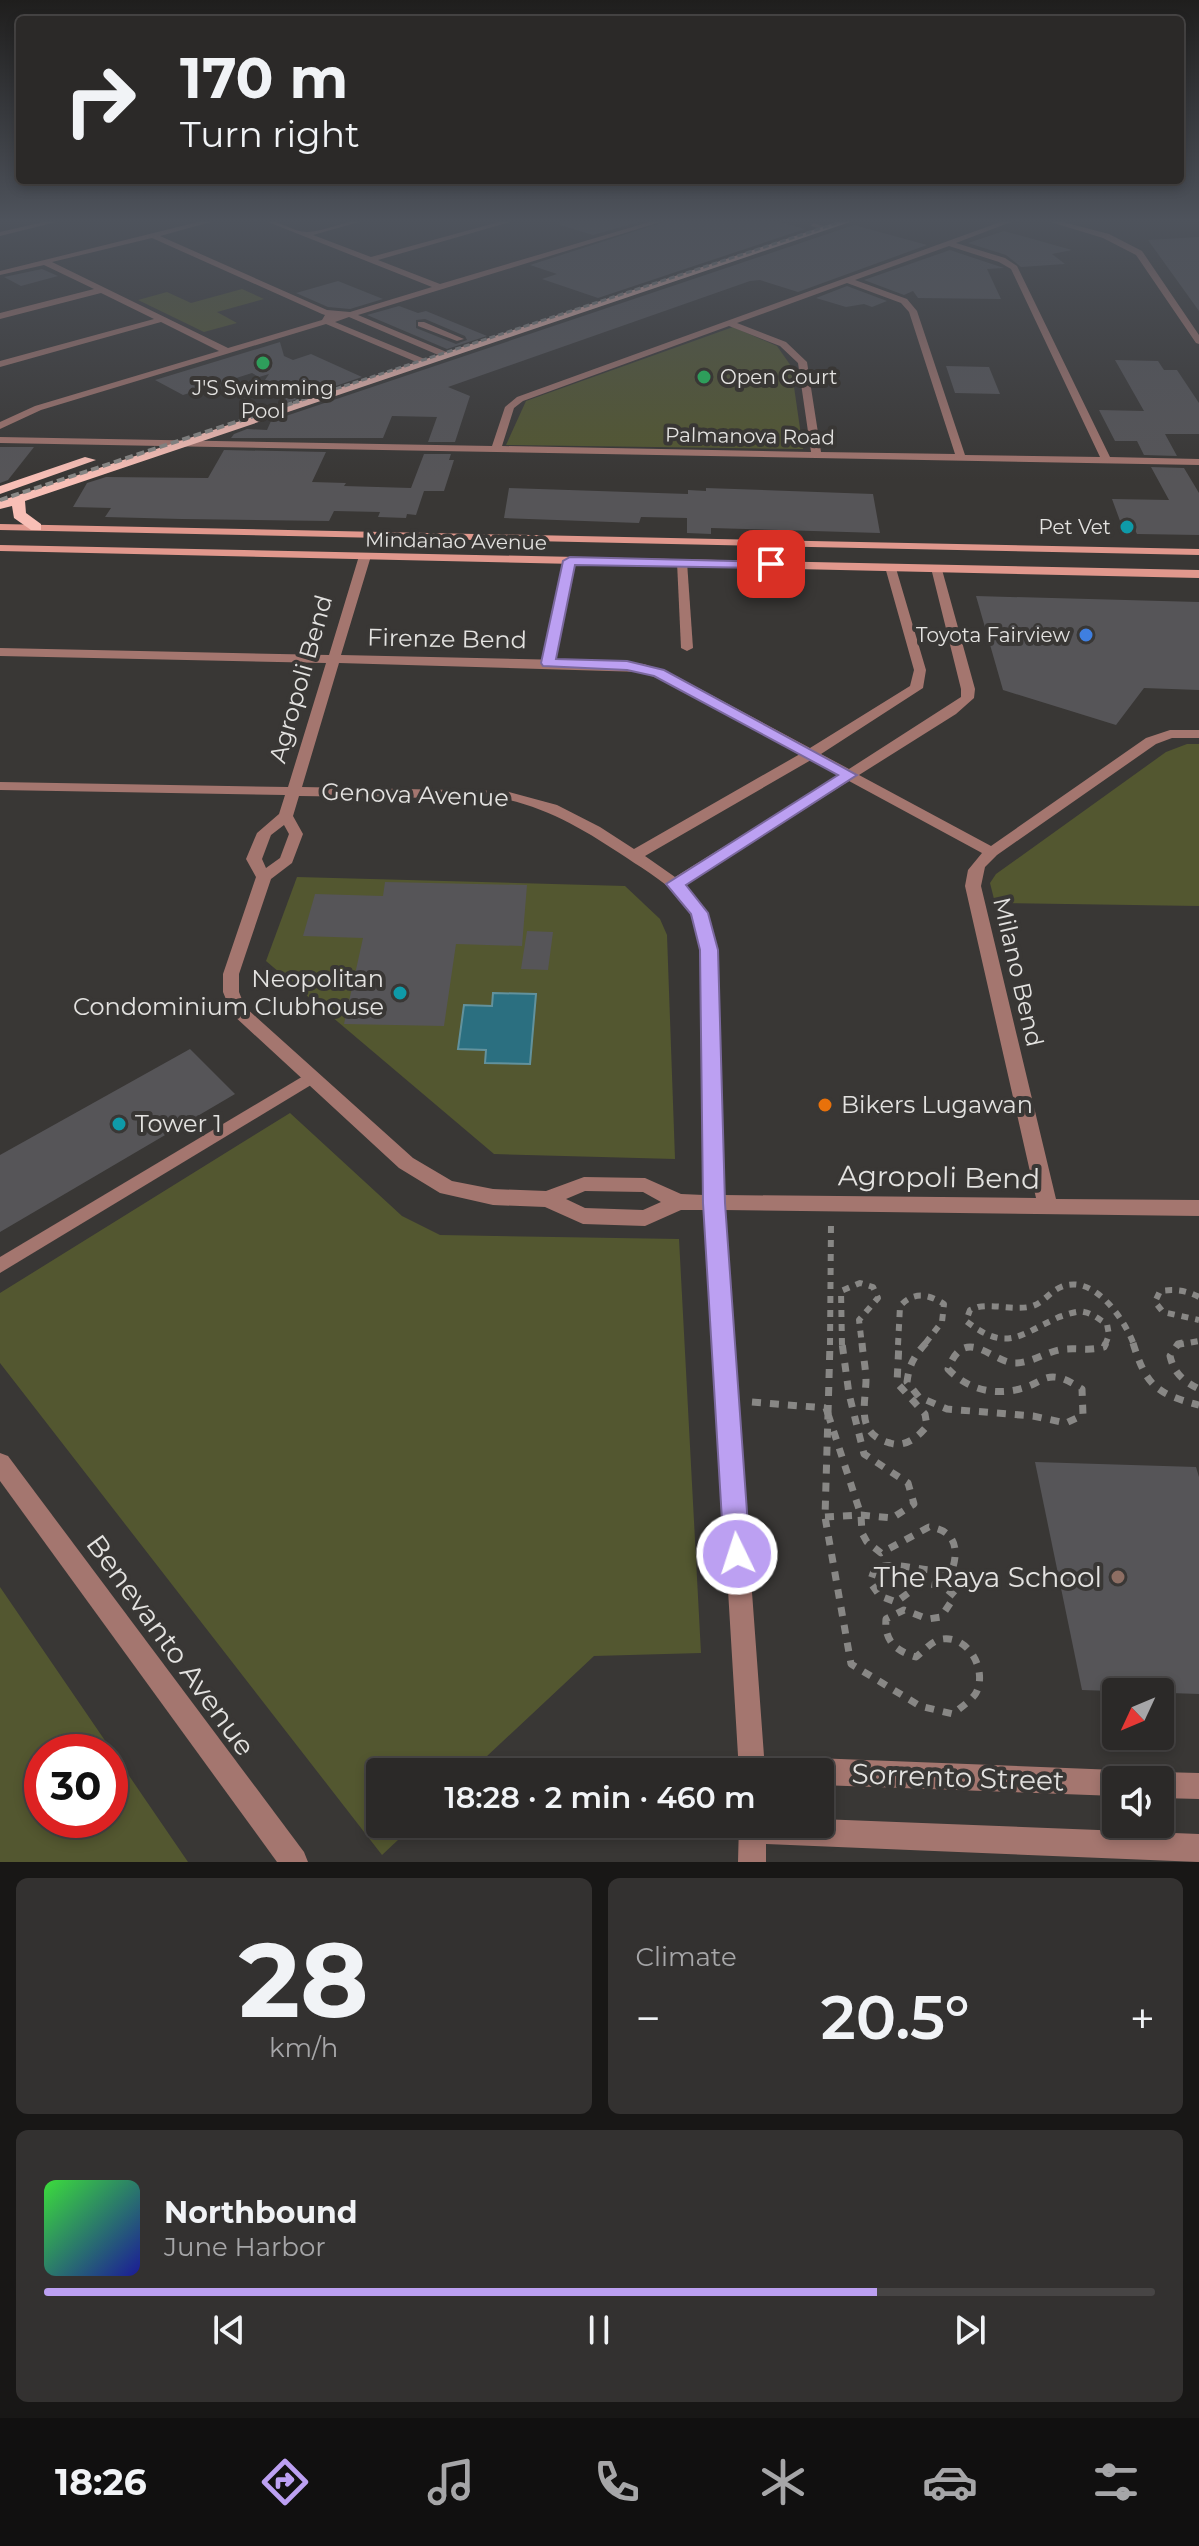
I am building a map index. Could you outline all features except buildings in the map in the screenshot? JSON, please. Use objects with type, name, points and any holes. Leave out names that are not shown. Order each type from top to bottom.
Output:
[{"type":"main road","points":[[0,490],[560,307]]},
{"type":"main road","points":[[0,505],[582,307]]},
{"type":"main road","points":[[18,499],[19,515],[36,527]]},
{"type":"main road","name":"Mindanao Avenue","points":[[0,527],[1199,552]]},
{"type":"main road","name":"Mindanao Avenue","points":[[0,548],[1199,574]]},
{"type":"street","points":[[0,316],[35,307]]},
{"type":"street","points":[[137,307],[227,351]]},
{"type":"street","points":[[306,307],[424,362]]},
{"type":"street","points":[[0,426],[38,408],[227,351],[326,316],[349,314],[373,307]]},
{"type":"street","points":[[496,450],[510,407],[520,399],[774,307]]},
{"type":"street","points":[[909,307],[961,458]]},
{"type":"street","points":[[1033,307],[1107,461]]},
{"type":"street","points":[[1176,307],[1199,341]]},
{"type":"street","points":[[349,314],[446,355]]},
{"type":"street","points":[[0,364],[162,319]]},
{"type":"street","points":[[730,323],[783,344],[802,362],[817,456]]},
{"type":"street","points":[[392,349],[414,341]]},
{"type":"street","name":"Palmanova Road","points":[[0,440],[1199,462]]},
{"type":"street","name":"Agropoli Bend","points":[[264,877],[254,859],[264,833],[286,816],[365,556]]},
{"type":"street","points":[[633,856],[811,754],[916,688],[921,679],[891,567]]},
{"type":"street","points":[[675,884],[967,698],[968,689],[937,568]]},
{"type":"street","name":"Firenze Bend","points":[[0,652],[627,666],[659,673],[992,852]]},
{"type":"street","name":"Milano Bend","points":[[1048,1207],[973,886],[973,873],[980,861],[992,852],[1151,741],[1170,734],[1199,734]]},
{"type":"street","name":"Genova Avenue","points":[[0,786],[505,795],[530,799],[569,815],[675,884],[699,913],[709,950],[714,1203],[751,1758]]},
{"type":"street","name":"Agropoli Bend","points":[[286,816],[296,834],[287,860],[264,877],[231,974],[231,992],[238,1010],[250,1023],[406,1163],[447,1188],[493,1197],[547,1199],[583,1216],[645,1218],[679,1202]]},
{"type":"street","name":"Agropoli Bend","points":[[547,1199],[584,1184],[615,1184],[645,1185],[679,1202],[1199,1208]]},
{"type":"street","name":"Benevanto Avenue","points":[[0,1463],[294,1862]]},
{"type":"street","name":"Sorrento Street","points":[[834,1774],[1102,1783]]},
{"type":"street","points":[[1174,1785],[1199,1786]]},
{"type":"street","points":[[834,1831],[1199,1848]]},
{"type":"street","points":[[752,1838],[752,1862]]},
{"type":"lane","points":[[421,324],[460,339]]},
{"type":"lane","points":[[548,663],[570,561]]},
{"type":"lane","points":[[682,562],[687,648]]},
{"type":"lane","points":[[0,1266],[310,1078]]},
{"type":"path","points":[[826,1408],[861,1515],[861,1532],[868,1545],[881,1553],[897,1549],[918,1529],[927,1526],[941,1528],[952,1536],[958,1551],[953,1567],[939,1574],[922,1571],[905,1562],[890,1561],[875,1568],[870,1582],[880,1596],[896,1602],[922,1583],[943,1586],[955,1596],[950,1610],[938,1620],[925,1620],[904,1610],[886,1619],[884,1628],[886,1640],[901,1653],[916,1657],[933,1642],[945,1639],[957,1640],[968,1650],[979,1669],[976,1693],[953,1714],[920,1706],[851,1664],[825,1517],[826,1408],[833,1245],[830,1204]]},
{"type":"path","points":[[825,1517],[861,1515],[892,1518],[914,1504],[908,1483],[864,1454],[850,1405],[840,1308],[841,1291],[853,1282],[863,1282],[873,1287],[878,1298],[859,1320],[866,1380],[862,1411],[873,1433],[894,1445],[917,1439],[927,1426],[925,1414],[897,1383],[900,1306],[907,1297],[919,1294],[930,1294],[944,1304],[946,1314],[941,1330],[909,1364],[907,1382],[919,1397],[947,1409],[1033,1416],[1066,1423],[1083,1415],[1082,1389],[1066,1379],[1049,1377],[1027,1387],[994,1391],[973,1389],[957,1381],[948,1369],[951,1356],[960,1349],[983,1348],[1014,1364],[1065,1349],[1091,1351],[1104,1347],[1109,1335],[1107,1324],[1083,1311],[1053,1318],[1023,1338],[997,1340],[977,1331],[966,1321],[970,1310],[980,1306],[1035,1307],[1057,1286],[1072,1284],[1094,1292],[1116,1311],[1133,1341],[1137,1364],[1147,1378],[1172,1398],[1199,1405]]},
{"type":"path","points":[[1199,1297],[1190,1292],[1170,1289],[1160,1291],[1155,1302],[1163,1312],[1199,1320]]},
{"type":"path","points":[[1199,1341],[1178,1344],[1170,1356],[1172,1369],[1182,1381],[1199,1389]]},
{"type":"path","points":[[727,1400],[826,1408]]},
{"type":"green space","points":[[152,307],[235,307],[217,312],[237,323],[204,332]]},
{"type":"green space","points":[[733,327],[777,346],[791,366],[803,449],[506,445],[526,401]]},
{"type":"green space","points":[[1187,744],[1199,744],[1199,906],[995,903],[990,883],[996,874],[1166,752]]},
{"type":"green space","points":[[297,877],[625,886],[660,919],[667,935],[675,1159],[494,1154],[266,961]]},
{"type":"green space","points":[[290,1113],[402,1216],[440,1235],[679,1239],[701,1653],[594,1656],[485,1758],[366,1758],[366,1834],[0,1363],[0,1293]]},
{"type":"green space","points":[[0,1587],[100,1734],[24,1734],[24,1838],[128,1838],[128,1774],[188,1862],[0,1862]]},
{"type":"green space","points":[[369,1838],[400,1838],[382,1855]]},
{"type":"water","points":[[493,993],[536,994],[530,1064],[485,1063],[486,1050],[458,1049],[464,1005],[492,1006]]},
{"type":"railway","points":[[293,403],[583,307]]},
{"type":"railway","points":[[0,500],[299,401]]},
{"type":"place","name":"J'S Swimming Pool","points":[[263,363]]},
{"type":"place","name":"Open Court","points":[[704,377]]},
{"type":"place","name":"Pet Vet","points":[[1127,527]]},
{"type":"place","name":"Toyota Fairview","points":[[1086,635]]},
{"type":"place","name":"Neopolitan Condominium Clubhouse","points":[[400,993]]},
{"type":"place","name":"Bikers Lugawan","points":[[825,1105]]},
{"type":"place","name":"Tower 1","points":[[119,1124]]},
{"type":"place","name":"The Raya School","points":[[1118,1577]]},
{"type":"route","points":[[737,1554],[714,1203],[709,950],[699,913],[690,898],[675,884],[849,775],[659,673],[627,666],[548,663],[570,561],[771,564]]}]
